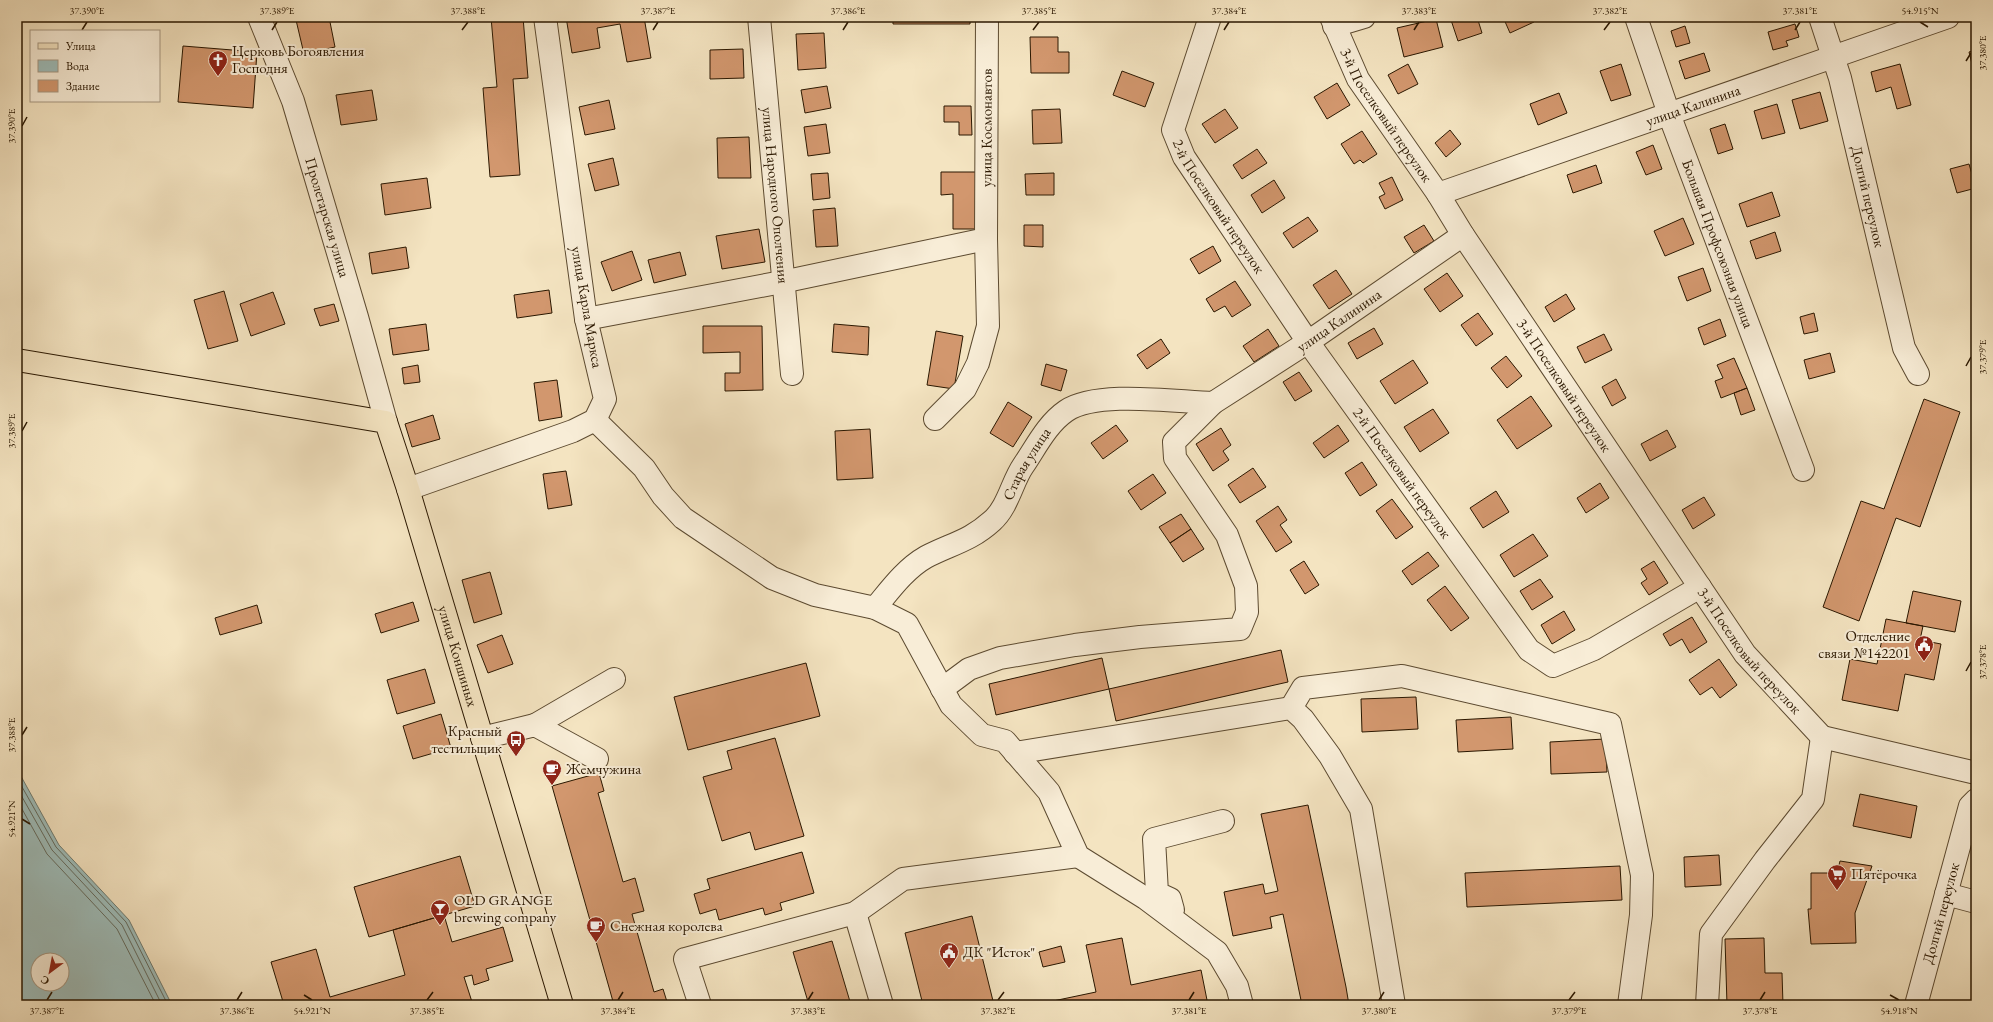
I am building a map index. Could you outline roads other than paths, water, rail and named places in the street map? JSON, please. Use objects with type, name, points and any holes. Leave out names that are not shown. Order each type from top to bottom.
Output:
[{"type":"main road","points":[[17,360],[386,422]]},
{"type":"main road","name":"улица Коншиных","points":[[386,422],[408,489],[562,1005]]},
{"type":"street","name":"Пролетарская улица","points":[[259,17],[293,101],[357,317],[386,422]]},
{"type":"street","name":"улица Карла Маркса","points":[[545,17],[586,319],[605,399],[595,420]]},
{"type":"street","name":"улица Народного Ополчения","points":[[759,17],[782,282],[792,374]]},
{"type":"street","name":"улица Космонавтов","points":[[935,419],[965,389],[978,363],[988,326],[986,239],[987,17]]},
{"type":"street","name":"2-й Поселковый переулок","points":[[1210,17],[1173,130],[1184,157],[1308,342],[1529,650],[1553,666],[1594,649],[1700,587]]},
{"type":"street","points":[[1333,22],[1364,17]]},
{"type":"street","name":"Большая Профсоюзная улица","points":[[1636,17],[1669,114],[1803,470]]},
{"type":"street","name":"Долгий переулок","points":[[1820,17],[1834,56],[1904,348],[1918,374]]},
{"type":"street","name":"улица Калинина","points":[[1438,194],[1948,17]]},
{"type":"street","name":"3-й Поселковый переулок","points":[[1333,22],[1358,79],[1438,194],[1463,235],[1745,654],[1822,737]]},
{"type":"street","name":"улица Калинина","points":[[942,689],[969,670],[1000,658],[1082,644],[1240,629],[1247,612],[1246,586],[1227,535],[1175,458],[1174,442],[1213,403],[1308,342],[1463,235]]},
{"type":"street","points":[[586,319],[782,282],[986,239]]},
{"type":"street","name":"Старая улица","points":[[875,608],[908,569],[926,558],[968,539],[994,520],[1007,500],[1020,471],[1053,422],[1067,410],[1089,403],[1112,399],[1213,403]]},
{"type":"street","points":[[408,489],[574,431],[595,420],[644,468],[663,496],[683,518],[772,578],[815,595],[875,608],[907,624],[951,705],[982,735],[1005,741],[1049,792],[1078,856],[1145,898],[1217,952],[1237,986],[1242,1005]]},
{"type":"street","points":[[1015,753],[1291,708],[1303,688],[1402,676],[1610,724],[1642,875],[1641,916],[1629,1005]]},
{"type":"street","points":[[482,738],[535,725],[614,679]]},
{"type":"street","points":[[1291,708],[1303,720],[1330,756],[1361,809],[1394,1005]]},
{"type":"street","points":[[535,725],[597,759]]},
{"type":"street","points":[[1707,1005],[1711,934],[1765,860],[1813,799],[1822,737],[1976,773]]},
{"type":"street","name":"Долгий переулок","points":[[1916,1005],[1970,806],[1976,800]]},
{"type":"street","points":[[1175,920],[1170,899],[1157,893],[1154,839],[1223,821]]},
{"type":"street","points":[[700,1005],[685,959],[855,913],[903,879],[1078,856]]},
{"type":"street","points":[[1946,894],[1976,902]]},
{"type":"street","points":[[855,913],[882,1005]]},
{"type":"water","points":[[17,769],[59,845],[129,920],[172,1005],[17,1005]]},
{"type":"place","name":"Церковь Богоявления Господня","points":[[218,77]]},
{"type":"place","name":"Отделение связи №142201","points":[[1924,662]]},
{"type":"place","name":"Красный тестильщик","points":[[516,757]]},
{"type":"place","name":"Жемчужина","points":[[552,786]]},
{"type":"place","name":"Пятёрочка","points":[[1837,891]]},
{"type":"place","name":"OLD GRANGE brewing company","points":[[440,926]]},
{"type":"place","name":"Снежная королева","points":[[596,943]]},
{"type":"place","name":"ДК \"Исток\"","points":[[949,969]]}]
